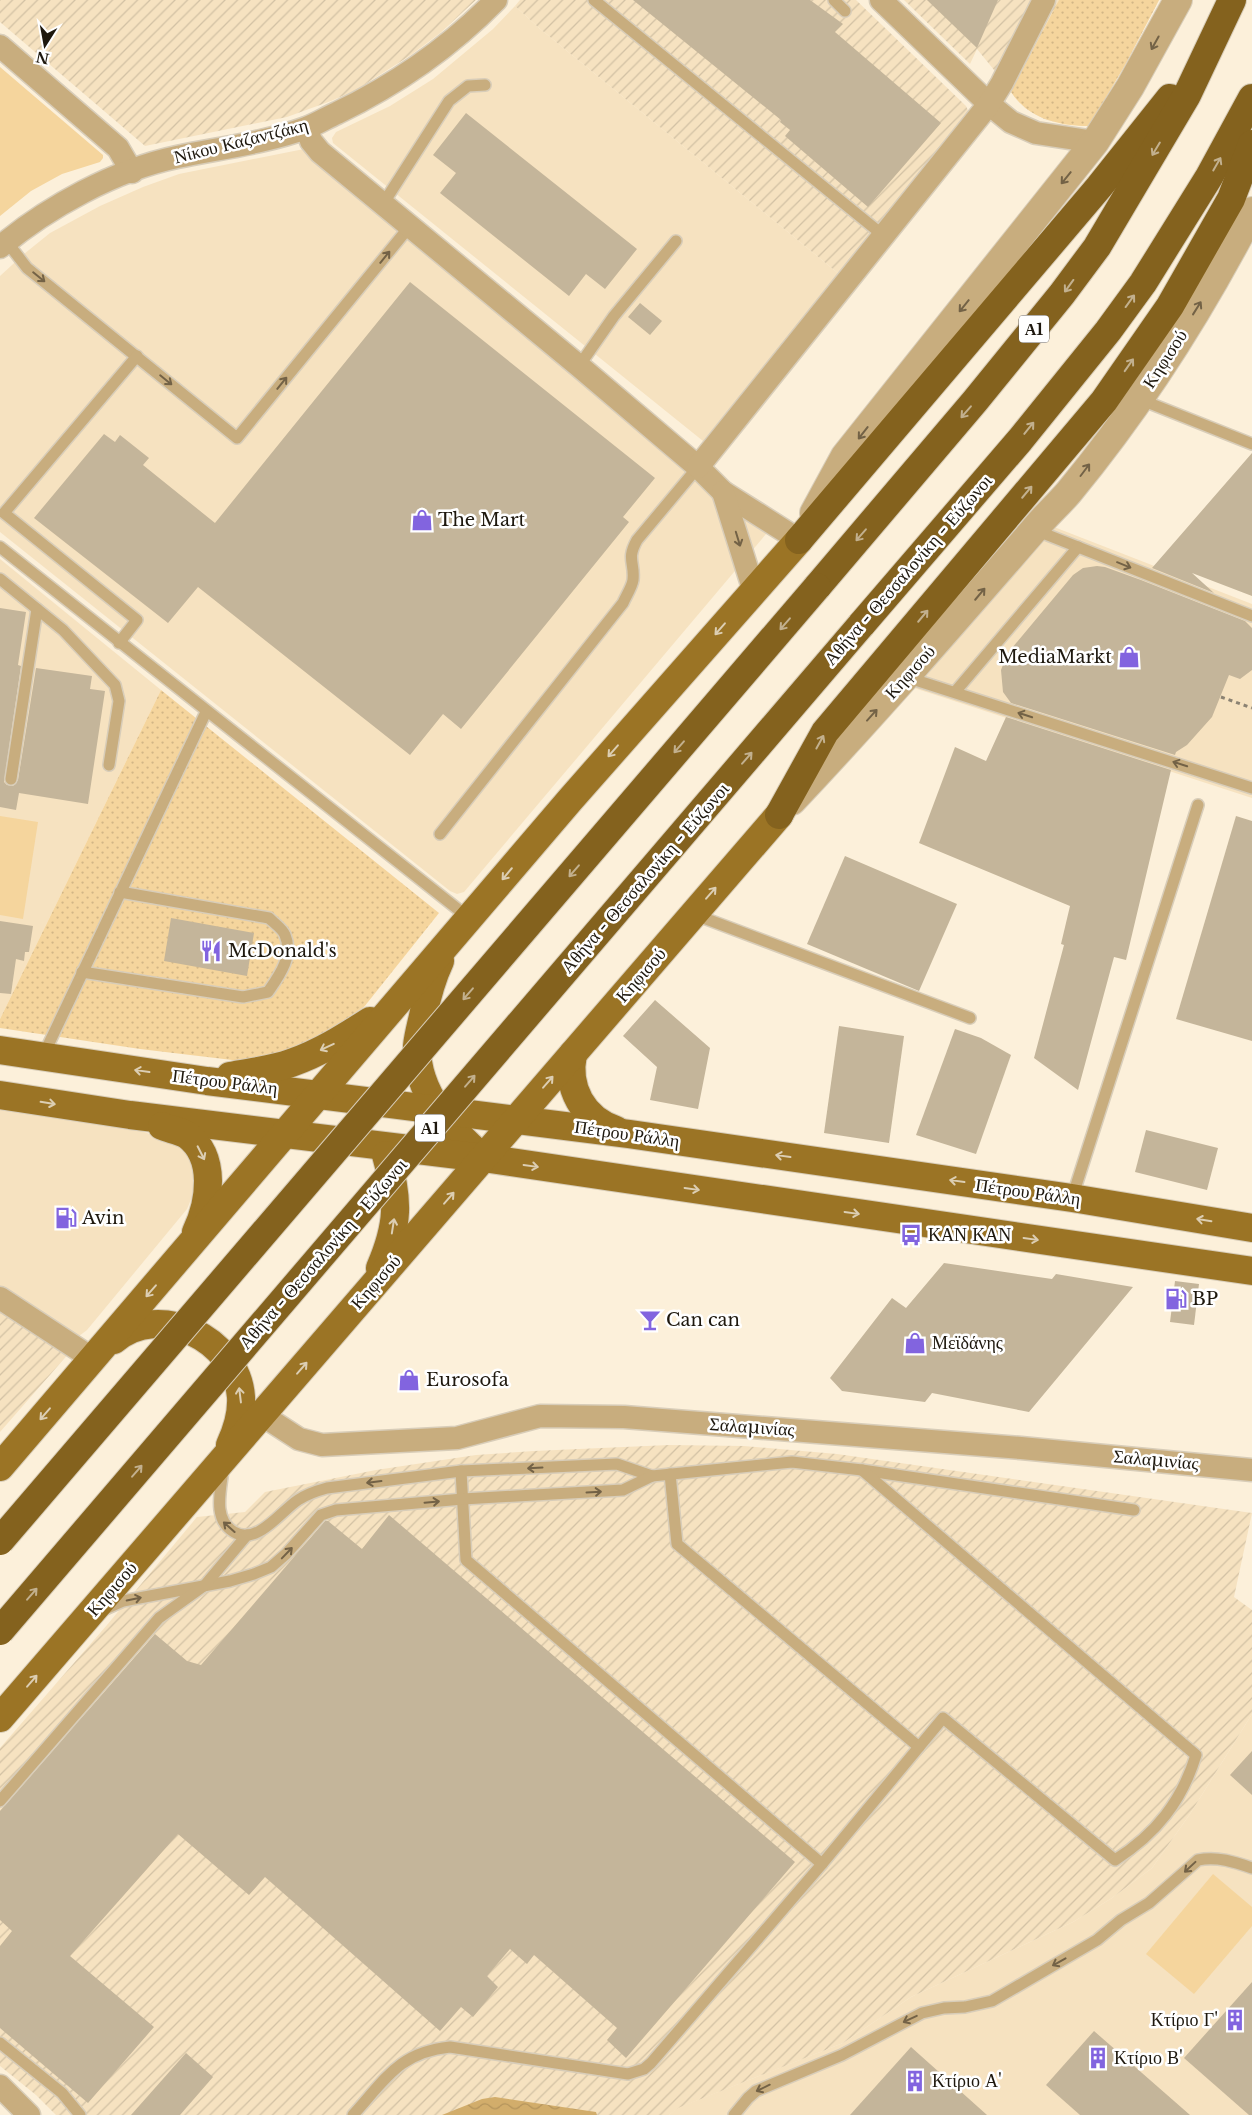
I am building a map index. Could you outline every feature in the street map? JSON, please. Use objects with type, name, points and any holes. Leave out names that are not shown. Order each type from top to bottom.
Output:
[{"type":"highway","name":"Α1","points":[[0,1541],[975,401],[1068,286],[1097,246],[1187,95],[1232,0]]},
{"type":"highway","points":[[799,540],[1099,187],[1212,44]]},
{"type":"highway","name":"Αθήνα - Θεσσαλονίκη - Εύζωνοι","points":[[0,1631],[1020,440],[1108,331],[1143,283],[1209,177],[1252,98]]},
{"type":"highway","points":[[779,815],[825,732],[1104,401],[1175,297],[1231,199],[1252,144]]},
{"type":"main road","points":[[0,1466],[570,800],[799,540]]},
{"type":"main road","name":"Κηφισού","points":[[0,1718],[779,815]]},
{"type":"main road","points":[[469,918],[448,946],[433,976],[417,1044],[418,1064],[422,1079],[436,1109],[467,1144],[483,1158]]},
{"type":"main road","points":[[207,1081],[289,1064],[302,1059],[338,1042],[398,1002]]},
{"type":"main road","name":"Πέτρου Ράλλη","points":[[0,1050],[207,1081],[629,1134],[1072,1198],[1252,1228]]},
{"type":"main road","points":[[573,1054],[571,1064],[573,1085],[581,1105],[592,1118],[608,1127],[629,1134]]},
{"type":"main road","points":[[319,1094],[349,1108],[384,1146],[393,1178],[395,1214],[392,1232],[387,1251],[371,1288]]},
{"type":"main road","points":[[0,1096],[130,1115],[483,1158],[1252,1271]]},
{"type":"main road","points":[[130,1115],[186,1135],[197,1146],[204,1157],[208,1182],[204,1208],[197,1230],[182,1254]]},
{"type":"main road","points":[[93,1359],[117,1337],[131,1329],[148,1325],[165,1324],[180,1327],[210,1340],[231,1365],[241,1396],[238,1428],[224,1458]]},
{"type":"street","name":"Νίκου Καζαντζάκη","points":[[3,244],[36,219],[64,203],[150,164],[176,157],[256,142],[307,128],[365,100],[404,77],[447,46],[496,0]]},
{"type":"street","points":[[881,0],[989,104],[1024,129],[1048,136],[1095,142]]},
{"type":"street","points":[[698,467],[989,104],[1002,83],[1044,0]]},
{"type":"street","points":[[307,128],[311,141],[320,152],[579,366],[698,467],[723,492],[799,540],[845,456],[1095,142],[1130,87],[1178,0]]},
{"type":"street","points":[[0,46],[118,148],[132,172]]},
{"type":"street","name":"Κηφισού","points":[[779,815],[906,677],[1068,492],[1139,399],[1201,302],[1252,211]]},
{"type":"street","points":[[723,492],[754,591]]},
{"type":"street","points":[[0,1298],[93,1359]]},
{"type":"street","name":"Σαλαμινίας","points":[[262,1415],[299,1439],[322,1444],[457,1438],[540,1416],[624,1418],[1021,1448],[1252,1470]]},
{"type":"street","points":[[1,2089],[29,2115]]},
{"type":"lane","points":[[594,0],[884,236]]},
{"type":"lane","points":[[834,0],[845,11]]},
{"type":"lane","points":[[383,204],[449,101],[468,86],[485,85]]},
{"type":"lane","points":[[3,244],[27,268],[237,438],[410,226]]},
{"type":"lane","points":[[579,366],[614,316],[676,241]]},
{"type":"lane","points":[[118,643],[137,620],[4,513],[137,356]]},
{"type":"lane","points":[[1139,399],[1252,444]]},
{"type":"lane","points":[[440,834],[623,603],[633,580],[630,561],[632,550],[638,540],[698,467]]},
{"type":"lane","points":[[1034,530],[1252,616]]},
{"type":"lane","points":[[0,547],[118,643],[469,918]]},
{"type":"lane","points":[[955,692],[1078,547]]},
{"type":"lane","points":[[0,579],[63,630],[115,685],[119,701],[109,765]]},
{"type":"lane","points":[[11,779],[37,609]]},
{"type":"lane","points":[[906,677],[1252,788]]},
{"type":"lane","points":[[43,1056],[206,712]]},
{"type":"lane","points":[[1072,1198],[1198,805]]},
{"type":"lane","points":[[82,972],[243,997],[268,992],[284,969],[288,952],[285,934],[269,918],[120,892]]},
{"type":"lane","points":[[693,914],[970,1018]]},
{"type":"lane","points":[[224,1458],[220,1503],[222,1520],[232,1531],[239,1535],[260,1531],[297,1501],[311,1493],[327,1488],[461,1471],[617,1464],[652,1476]]},
{"type":"lane","points":[[88,1616],[123,1601],[230,1581],[271,1567],[286,1554],[321,1515],[336,1510],[463,1499],[623,1490],[652,1476],[670,1474],[792,1462],[862,1470],[1134,1510]]},
{"type":"lane","points":[[353,2115],[399,2064],[409,2057],[435,2048],[450,2047],[628,2074],[644,2069],[822,1864],[943,1718],[1115,1860],[1148,1837],[1161,1823],[1183,1790],[1196,1755],[862,1470]]},
{"type":"lane","points":[[461,1471],[466,1560],[822,1864]]},
{"type":"lane","points":[[670,1474],[677,1544],[919,1747]]},
{"type":"lane","points":[[0,1801],[159,1618],[205,1585],[247,1535]]},
{"type":"lane","points":[[734,2115],[756,2091],[842,2055],[922,2013],[944,2008],[965,2008],[992,2001],[1097,1940],[1122,1920],[1150,1903],[1198,1860],[1207,1858],[1231,1861],[1252,1868]]},
{"type":"lane","points":[[0,2043],[62,2093],[80,2115]]},
{"type":"path","points":[[1221,697],[1252,708]]},
{"type":"shaded area","points":[[0,0],[476,0],[439,34],[411,55],[356,90],[287,117],[145,146],[0,22]]},
{"type":"shaded area","points":[[520,0],[856,0],[966,106],[969,113],[839,274],[539,28],[515,6]]},
{"type":"shaded area","points":[[904,0],[1159,0],[1125,65],[1089,126],[1082,126],[1044,119],[1025,108],[977,49],[970,64]]},
{"type":"shaded area","points":[[1059,0],[1159,0],[1125,65],[1089,126],[1077,126],[1045,119],[1026,108],[1011,92]]},
{"type":"shaded area","points":[[515,6],[539,28],[839,274],[703,441],[333,143],[332,138],[336,132],[390,106],[433,79],[493,29]]},
{"type":"shaded area","points":[[0,67],[103,155],[103,158],[100,162],[62,174],[31,191],[0,216]]},
{"type":"shaded area","points":[[304,149],[772,527],[464,892],[457,894],[450,891],[0,532],[0,276],[50,233],[100,206],[143,187],[179,174]]},
{"type":"shaded area","points":[[1054,527],[1252,604],[1252,798],[914,688]]},
{"type":"shaded area","points":[[0,559],[161,690],[0,1019]]},
{"type":"shaded area","points":[[161,690],[439,913],[364,1007],[321,1036],[288,1053],[249,1062],[140,1049],[0,1028],[0,1019]]},
{"type":"shaded area","points":[[0,816],[38,822],[23,919],[0,915]]},
{"type":"shaded area","points":[[0,1109],[139,1130],[179,1145],[187,1153],[191,1164],[195,1176],[195,1190],[187,1209],[87,1330],[79,1336],[70,1335],[0,1289]]},
{"type":"shaded area","points":[[0,1308],[70,1352],[0,1432]]},
{"type":"shaded area","points":[[669,1445],[744,1446],[837,1454],[1252,1513],[1234,1597],[1252,1610],[1252,1714],[1190,1814],[1152,1868],[1112,1898],[1073,1922],[911,1997],[843,2043],[678,2108],[669,2115],[56,2115],[36,2095],[0,2066],[0,1748],[107,1625],[197,1517],[245,1512],[265,1492],[376,1470],[476,1455]]},
{"type":"shaded area","points":[[1252,1714],[1252,2115],[669,2115],[677,2108],[843,2043],[911,1997],[1073,1922],[1112,1898],[1152,1868],[1190,1814]]},
{"type":"shaded area","points":[[1213,1874],[1252,1907],[1252,1926],[1194,1994],[1146,1954]]},
{"type":"water","points":[[495,2097],[596,2112],[597,2115],[442,2115],[482,2099]]},
{"type":"building","points":[[633,0],[810,0],[843,24],[835,32],[941,123],[868,207],[785,136],[790,130],[780,122],[781,120]]},
{"type":"building","points":[[927,0],[998,0],[977,48]]},
{"type":"building","points":[[466,113],[637,249],[605,289],[586,274],[569,296],[440,193],[456,173],[433,155]]},
{"type":"building","name":"The Mart","points":[[410,282],[655,478],[623,517],[629,522],[461,729],[443,714],[410,755],[198,587],[168,623],[34,518],[104,434],[115,442],[120,435],[149,458],[143,465],[215,523]]},
{"type":"building","points":[[640,303],[662,321],[650,335],[628,317]]},
{"type":"building","points":[[1252,453],[1252,596],[1192,573],[1214,593],[1152,568]]},
{"type":"building","name":"MediaMarkt","points":[[1097,566],[1141,580],[1245,621],[1252,628],[1252,670],[1240,679],[1229,675],[1212,717],[1187,745],[1176,752],[1175,755],[1011,703],[1003,692],[1001,670],[1007,654],[1073,575],[1083,568]]},
{"type":"building","points":[[0,608],[26,612],[18,665],[21,666],[4,782],[7,785],[13,786],[18,780],[36,668],[92,676],[90,689],[105,691],[88,804],[19,793],[16,810],[0,807]]},
{"type":"building","points":[[1006,717],[1171,770],[1126,960],[1114,957],[1078,1090],[1034,1058],[1064,945],[1061,944],[1070,906],[919,843],[955,747],[986,761]]},
{"type":"building","points":[[1236,816],[1252,821],[1252,1041],[1176,1019]]},
{"type":"building","points":[[845,856],[957,904],[919,991],[807,944]]},
{"type":"building","points":[[171,918],[254,933],[247,976],[164,961]]},
{"type":"building","points":[[0,921],[33,926],[29,952],[25,952],[24,961],[16,959],[11,994],[0,993]]},
{"type":"building","points":[[655,1000],[710,1048],[698,1109],[650,1100],[657,1067],[623,1036]]},
{"type":"building","points":[[839,1026],[904,1036],[889,1143],[824,1133]]},
{"type":"building","points":[[955,1029],[981,1038],[1011,1055],[976,1154],[916,1135]]},
{"type":"building","points":[[1146,1130],[1218,1148],[1207,1190],[1135,1172]]},
{"type":"building","points":[[944,1263],[1052,1279],[1056,1274],[1133,1287],[1029,1412],[932,1393],[925,1402],[842,1391],[830,1378],[892,1298],[906,1308]]},
{"type":"building","points":[[1175,1281],[1199,1284],[1194,1325],[1170,1322]]},
{"type":"building","points":[[389,1515],[795,1862],[626,2058],[607,2040],[617,2028],[534,1955],[527,1964],[510,1949],[487,1976],[498,1987],[473,2017],[461,2007],[440,2031],[265,1877],[249,1895],[178,1834],[70,1956],[154,2027],[88,2103],[0,2028],[0,1946],[12,1931],[0,1920],[0,1811],[155,1634],[187,1661],[201,1665],[325,1521],[328,1521],[362,1549]]},
{"type":"building","points":[[1252,1751],[1252,1795],[1230,1775]]},
{"type":"building","name":"Κτίριο Γ'","points":[[1252,1982],[1252,2115],[1249,2115],[1184,2058]]},
{"type":"building","name":"Κτίριο Β'","points":[[1094,2031],[1190,2115],[1080,2115],[1046,2085]]},
{"type":"building","name":"Κτίριο Α'","points":[[911,2047],[987,2115],[850,2115]]},
{"type":"building","points":[[186,2053],[213,2077],[180,2115],[131,2115]]},
{"type":"place","name":"The Mart","points":[[422,520]]},
{"type":"place","name":"MediaMarkt","points":[[1129,657]]},
{"type":"place","name":"McDonald's","points":[[211,951]]},
{"type":"place","name":"Avin","points":[[66,1218]]},
{"type":"place","name":"ΚΑΝ ΚΑΝ","points":[[911,1235]]},
{"type":"place","name":"BP","points":[[1176,1299]]},
{"type":"place","name":"Can can","points":[[650,1320]]},
{"type":"place","name":"Μεϊδάνης","points":[[915,1343]]},
{"type":"place","name":"Eurosofa","points":[[409,1380]]},
{"type":"place","name":"Κτίριο Γ'","points":[[1235,2020]]},
{"type":"place","name":"Κτίριο Β'","points":[[1098,2058]]},
{"type":"place","name":"Κτίριο Α'","points":[[915,2081]]}]
